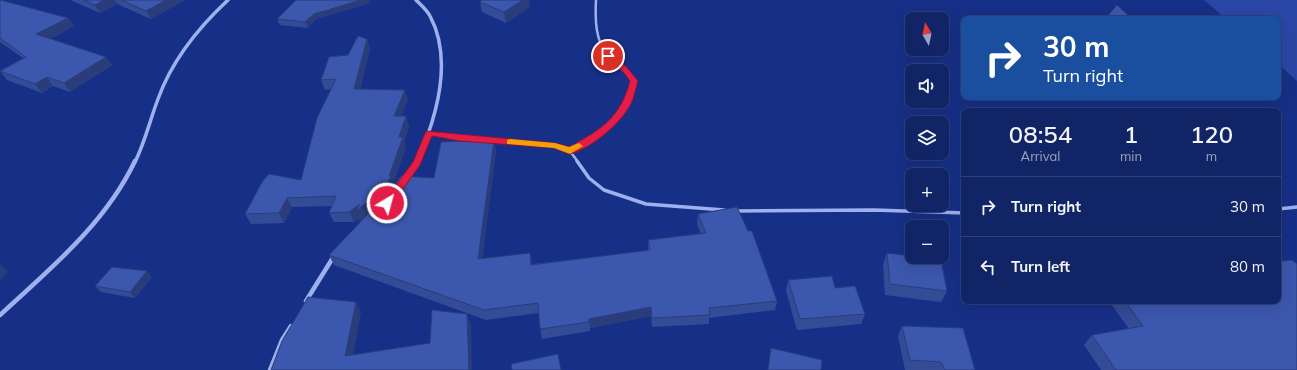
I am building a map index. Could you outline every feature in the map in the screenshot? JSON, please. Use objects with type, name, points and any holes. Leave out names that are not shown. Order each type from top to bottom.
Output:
[{"type":"street","points":[[0,315],[102,216],[135,163],[159,97],[178,58],[206,20],[228,0]]},
{"type":"street","points":[[400,186],[417,163],[429,133],[440,86],[442,60],[437,30],[426,8],[416,0]]},
{"type":"street","points":[[302,307],[338,248]]},
{"type":"street","points":[[270,370],[282,340],[294,320]]},
{"type":"lane","points":[[570,151],[592,139],[616,120],[629,100],[634,81],[624,68],[608,56],[601,43],[595,18],[596,0]]},
{"type":"lane","points":[[429,133],[460,138],[555,146],[570,151],[589,178],[604,190],[646,204],[727,210]]},
{"type":"lane","points":[[1281,209],[1297,207]]},
{"type":"lane","points":[[735,210],[789,212],[874,210],[961,213]]},
{"type":"shaded area","points":[[1204,0],[1297,0],[1297,81],[1281,67],[1281,16],[1223,16]]},
{"type":"building","points":[[0,0],[68,18],[36,34],[106,57],[64,83],[47,77],[35,84],[0,71],[26,57],[0,38]]},
{"type":"building","points":[[84,0],[104,0],[95,5]]},
{"type":"building","points":[[121,0],[166,0],[146,11]]},
{"type":"building","points":[[296,0],[361,0],[314,14],[305,22],[277,19]]},
{"type":"building","points":[[482,0],[523,0],[504,12],[480,2]]},
{"type":"building","points":[[1117,5],[1129,16],[1108,16]]},
{"type":"building","points":[[358,36],[367,39],[354,89],[405,90],[394,116],[406,116],[399,137],[403,137],[389,176],[392,176],[380,191],[355,212],[360,204],[349,212],[329,213],[336,196],[287,198],[279,213],[245,214],[262,182],[269,174],[301,180],[317,118],[336,79],[321,80],[329,57],[348,55]]},
{"type":"building","points":[[494,140],[478,259],[530,253],[531,265],[650,250],[648,240],[706,233],[698,214],[737,207],[748,231],[752,231],[777,301],[709,308],[710,315],[652,318],[651,307],[589,319],[589,322],[540,329],[538,303],[484,310],[329,255],[386,195],[401,176],[434,178],[441,142]]},
{"type":"building","points":[[887,253],[905,255],[905,264],[942,264],[947,291],[890,284]]},
{"type":"building","points":[[1281,259],[1283,261],[1292,260],[1297,264],[1297,370],[1116,370],[1092,335],[1143,326],[1127,304],[1281,304]]},
{"type":"building","points":[[112,267],[147,271],[130,292],[95,286]]},
{"type":"building","points":[[832,276],[835,288],[855,286],[865,314],[800,319],[788,280]]},
{"type":"building","points":[[308,297],[356,302],[345,356],[430,343],[432,310],[467,314],[469,370],[271,370],[282,341]]},
{"type":"building","points":[[902,326],[963,328],[975,370],[945,370],[941,362],[910,360]]},
{"type":"building","points":[[771,348],[822,360],[821,370],[768,370]]},
{"type":"building","points":[[558,354],[561,370],[512,370],[511,364]]},
{"type":"slow traffic","points":[[510,142],[555,146],[570,151],[579,146]]},
{"type":"route","points":[[387,203],[417,163],[429,133],[460,138],[555,146],[570,151],[592,139],[616,120],[629,100],[634,81],[624,68],[608,56]]}]
